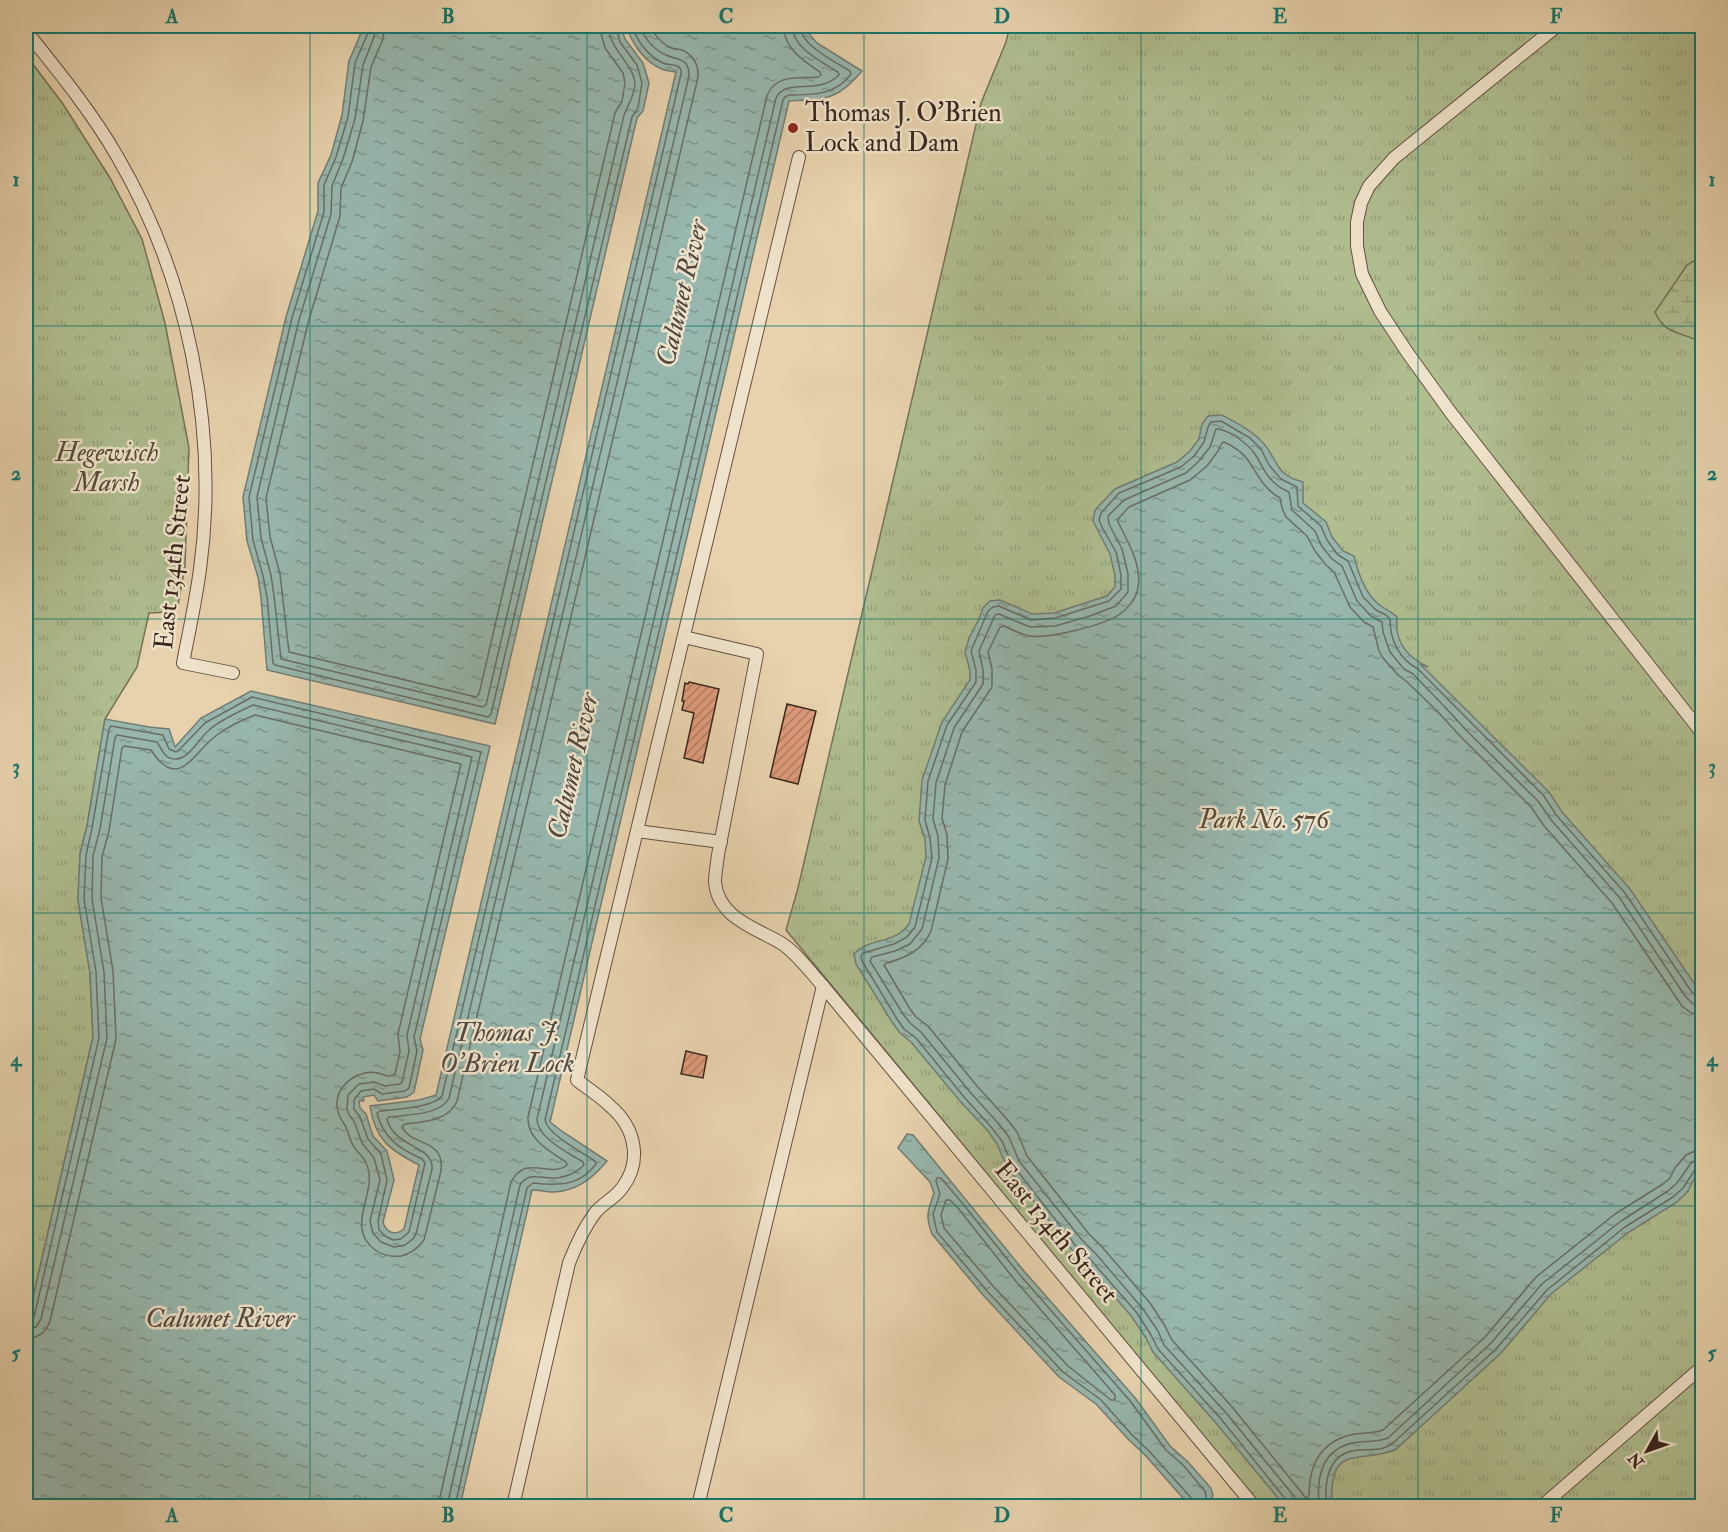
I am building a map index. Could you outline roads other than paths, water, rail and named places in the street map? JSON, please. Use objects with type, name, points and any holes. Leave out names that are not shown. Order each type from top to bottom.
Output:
[{"type":"lane","points":[[1557,26],[1394,158],[1380,172],[1369,186],[1361,202],[1357,222],[1357,246],[1362,274],[1385,319],[1451,413],[1702,733]]},
{"type":"lane","name":"East 134th Street","points":[[26,31],[79,98],[117,155],[145,208],[177,291],[195,369],[205,453],[204,518],[200,568],[183,663],[233,673]]},
{"type":"lane","points":[[513,1506],[569,1263],[582,1232],[596,1211],[622,1188],[633,1169],[636,1152],[631,1132],[612,1107],[577,1080],[800,158]]},
{"type":"lane","name":"East 134th Street","points":[[684,637],[757,654],[721,842],[715,882],[718,895],[743,924],[782,943],[823,986],[1254,1506]]},
{"type":"lane","points":[[637,831],[721,842]]},
{"type":"lane","points":[[698,1506],[823,986]]},
{"type":"lane","points":[[1542,1506],[1702,1367]]},
{"type":"water","name":"Calumet River","points":[[361,26],[621,26],[625,39],[643,63],[649,83],[643,111],[637,118],[495,724],[267,670],[261,598],[258,577],[247,541],[243,497],[286,317],[318,211],[318,183],[331,155],[342,115],[349,61],[361,33]]},
{"type":"water","name":"Calumet River","points":[[626,26],[807,26],[806,30],[817,43],[862,71],[845,88],[830,97],[789,101],[550,1122],[607,1161],[590,1178],[569,1190],[550,1192],[532,1190],[460,1506],[26,1506],[26,1328],[93,1037],[90,973],[78,900],[80,854],[105,719],[169,729],[175,747],[201,718],[251,691],[490,746],[420,1039],[423,1050],[414,1092],[407,1097],[378,1101],[374,1095],[363,1097],[364,1101],[359,1101],[373,1136],[387,1151],[394,1180],[383,1222],[386,1229],[391,1232],[404,1229],[419,1165],[392,1149],[380,1136],[372,1118],[370,1106],[419,1100],[436,1095],[676,72],[664,70],[644,57]]},
{"type":"water","points":[[1222,415],[1255,435],[1264,444],[1282,471],[1303,482],[1303,503],[1326,522],[1332,537],[1343,551],[1354,556],[1362,581],[1372,598],[1397,617],[1398,634],[1404,648],[1428,667],[1420,664],[1549,792],[1562,812],[1630,889],[1702,995],[1702,1169],[1688,1191],[1677,1202],[1629,1232],[1551,1294],[1501,1353],[1395,1450],[1348,1459],[1341,1464],[1335,1472],[1332,1485],[1332,1504],[1335,1506],[1285,1506],[1283,1504],[1153,1352],[1132,1317],[1072,1250],[1007,1167],[997,1144],[988,1131],[911,1042],[900,1033],[856,964],[854,954],[867,945],[896,935],[909,924],[926,857],[925,839],[919,821],[922,780],[942,722],[970,680],[965,652],[983,608],[990,601],[1000,600],[1032,614],[1054,613],[1107,596],[1115,587],[1115,575],[1110,554],[1093,521],[1095,510],[1115,489],[1177,462],[1199,439],[1202,424],[1208,416]]},
{"type":"water","points":[[907,1134],[913,1135],[1024,1271],[1136,1399],[1170,1446],[1211,1488],[1213,1496],[1208,1506],[1190,1506],[1096,1404],[1059,1377],[983,1295],[932,1234],[928,1213],[934,1193],[930,1182],[898,1148]]},
{"type":"place","name":"Thomas J. O'Brien Lock and Dam","points":[[793,128]]},
{"type":"park label","name":"Hegewisch Marsh","points":[[107,468]]},
{"type":"park label","name":"Park No. 576","points":[[1264,820]]},
{"type":"water label","name":"Thomas J. O'Brien Lock","points":[[507,1048]]}]
